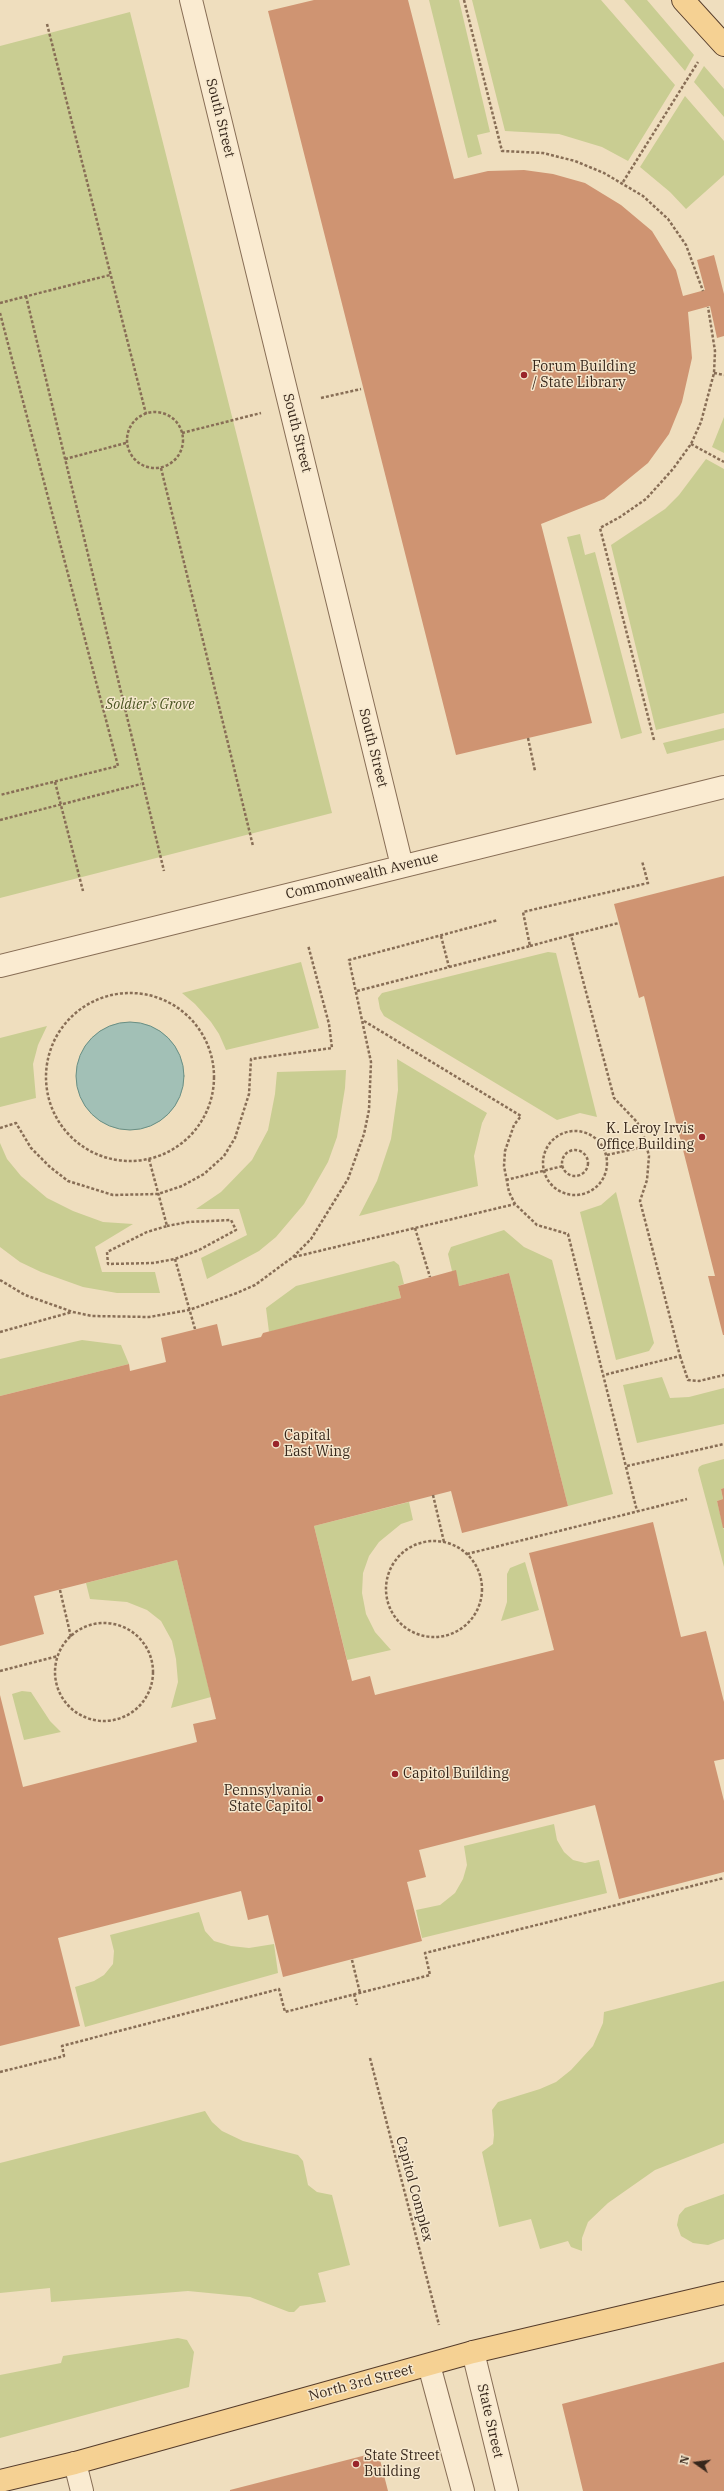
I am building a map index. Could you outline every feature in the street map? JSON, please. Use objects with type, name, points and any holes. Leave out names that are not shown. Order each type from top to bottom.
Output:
[{"type":"main road","points":[[683,0],[724,46]]},
{"type":"main road","name":"North 3rd Street","points":[[0,2481],[75,2463],[473,2352],[724,2293]]},
{"type":"street","name":"South Street","points":[[191,0],[402,866]]},
{"type":"street","name":"Commonwealth Avenue","points":[[0,966],[724,786]]},
{"type":"street","name":"State Street","points":[[473,2352],[506,2491]]},
{"type":"street","points":[[429,2365],[463,2491]]},
{"type":"street","points":[[75,2463],[82,2491]]},
{"type":"path","points":[[464,0],[502,152],[543,153],[575,161],[623,182],[643,196],[668,220],[686,245],[703,291]]},
{"type":"path","points":[[47,24],[146,414]]},
{"type":"path","points":[[623,182],[700,60]]},
{"type":"path","points":[[0,303],[110,275]]},
{"type":"path","points":[[26,296],[141,784],[164,871]]},
{"type":"path","points":[[654,740],[600,528],[620,518],[646,499],[673,469],[691,444],[701,422],[714,373],[715,351],[708,307]]},
{"type":"path","points":[[0,313],[118,766],[0,795]]},
{"type":"path","points":[[714,373],[724,375]]},
{"type":"path","points":[[320,398],[362,389]]},
{"type":"path","points":[[155,412],[167,415],[178,424],[182,433],[183,442],[176,459],[161,468],[142,466],[129,452],[126,443],[131,425],[146,414],[155,412]]},
{"type":"path","points":[[182,433],[264,413]]},
{"type":"path","points":[[65,459],[126,443]]},
{"type":"path","points":[[691,444],[724,462]]},
{"type":"path","points":[[161,468],[254,846]]},
{"type":"path","points":[[528,738],[535,771]]},
{"type":"path","points":[[55,782],[82,891]]},
{"type":"path","points":[[0,820],[141,784]]},
{"type":"path","points":[[530,946],[522,912],[648,883],[642,861]]},
{"type":"path","points":[[0,1280],[25,1296],[73,1312],[120,1318],[149,1317],[189,1310],[255,1285],[293,1257],[311,1240],[337,1200],[348,1179],[364,1134],[372,1087],[371,1062],[364,1021],[349,960],[498,920]]},
{"type":"path","points":[[357,991],[619,923]]},
{"type":"path","points":[[441,936],[449,967]]},
{"type":"path","points":[[571,936],[614,1098],[637,1122],[647,1146],[649,1168],[640,1201],[680,1356],[688,1380],[699,1381],[724,1375]]},
{"type":"path","points":[[0,1128],[16,1123],[31,1148],[50,1168],[68,1181],[113,1195],[158,1194],[182,1186],[204,1174],[224,1156],[235,1138],[243,1118],[249,1094],[251,1059],[332,1048],[329,1024],[308,944]]},
{"type":"path","points":[[143,992],[174,1004],[188,1014],[198,1026],[212,1057],[213,1090],[202,1121],[180,1146],[149,1159],[132,1162],[114,1160],[92,1152],[69,1135],[58,1121],[50,1105],[46,1070],[49,1053],[56,1037],[66,1022],[78,1010],[109,994],[143,992]]},
{"type":"path","points":[[364,1021],[521,1116],[514,1125],[505,1151],[506,1180],[515,1204],[537,1225],[568,1234],[637,1511]]},
{"type":"path","points":[[578,1131],[596,1138],[607,1155],[608,1166],[605,1178],[598,1187],[589,1193],[578,1196],[566,1195],[557,1190],[548,1182],[543,1171],[545,1151],[550,1142],[568,1132],[578,1131]]},
{"type":"path","points":[[607,1155],[647,1146]]},
{"type":"path","points":[[573,1150],[584,1153],[588,1161],[584,1173],[576,1176],[568,1174],[563,1166],[566,1154],[573,1150]]},
{"type":"path","points":[[149,1159],[167,1226]]},
{"type":"path","points":[[506,1180],[563,1166]]},
{"type":"path","points":[[293,1257],[515,1204]]},
{"type":"path","points":[[231,1220],[236,1230],[199,1250],[175,1259],[153,1263],[108,1264],[107,1252],[147,1232],[167,1226],[188,1222],[231,1220]]},
{"type":"path","points":[[415,1228],[430,1278]]},
{"type":"path","points":[[175,1259],[195,1329]]},
{"type":"path","points":[[0,1332],[73,1312]]},
{"type":"path","points":[[604,1375],[680,1356]]},
{"type":"path","points":[[627,1466],[724,1444]]},
{"type":"path","points":[[433,1496],[444,1542]]},
{"type":"path","points":[[467,1554],[687,1498]]},
{"type":"path","points":[[422,1542],[444,1542],[454,1544],[467,1554],[476,1566],[481,1581],[481,1597],[476,1612],[466,1624],[452,1633],[438,1637],[422,1635],[407,1629],[395,1618],[388,1604],[385,1588],[388,1572],[396,1559],[408,1548],[422,1542]]},
{"type":"path","points":[[60,1590],[71,1637]]},
{"type":"path","points":[[108,1623],[123,1627],[137,1635],[146,1647],[153,1662],[153,1678],[148,1694],[139,1707],[125,1716],[109,1721],[93,1720],[78,1713],[70,1706],[58,1688],[56,1672],[58,1656],[71,1637],[92,1624],[108,1623]]},
{"type":"path","points":[[0,1671],[58,1656]]},
{"type":"path","points":[[0,2072],[64,2056],[62,2046],[279,1989],[285,2012],[430,1975],[425,1953],[724,1878]]},
{"type":"path","points":[[352,1960],[360,1993]]},
{"type":"path","points":[[354,1994],[357,2005]]},
{"type":"path","name":"Capitol Complex","points":[[370,2058],[439,2325]]},
{"type":"green space","points":[[429,0],[459,0],[490,132],[477,135],[482,154],[468,158]]},
{"type":"green space","points":[[472,0],[601,0],[675,85],[628,161],[602,147],[559,134],[505,131]]},
{"type":"green space","points":[[624,0],[647,0],[694,55],[685,71]]},
{"type":"green space","name":"Soldier's Grove","points":[[130,12],[332,813],[0,898],[0,46]]},
{"type":"green space","points":[[704,66],[724,89],[724,117],[694,82]]},
{"type":"green space","points":[[685,96],[724,141],[724,175],[686,209],[670,192],[640,167]]},
{"type":"green space","points":[[724,417],[724,453],[712,447]]},
{"type":"green space","points":[[706,459],[724,469],[724,713],[656,730],[611,545],[665,509],[679,495]]},
{"type":"green space","points":[[580,534],[585,555],[595,552],[642,733],[621,739],[567,537]]},
{"type":"green space","points":[[724,728],[724,740],[667,754],[663,743]]},
{"type":"green space","points":[[548,952],[556,953],[597,1117],[580,1113],[557,1120],[384,1016],[380,1009],[378,998],[382,993]]},
{"type":"green space","points":[[301,962],[319,1028],[226,1050],[219,1034],[211,1022],[195,1004],[182,993]]},
{"type":"green space","points":[[47,1026],[38,1045],[33,1064],[36,1098],[0,1107],[0,1038]]},
{"type":"green space","points":[[397,1059],[487,1113],[482,1123],[474,1156],[478,1186],[359,1216],[377,1181],[391,1139],[398,1090]]},
{"type":"green space","points":[[346,1070],[345,1088],[337,1137],[328,1162],[304,1204],[276,1237],[259,1251],[207,1279],[201,1258],[247,1235],[239,1209],[196,1209],[221,1192],[252,1160],[268,1130],[275,1094],[277,1072]]},
{"type":"green space","points":[[0,1143],[7,1159],[21,1176],[47,1198],[73,1211],[103,1222],[133,1224],[95,1247],[102,1272],[155,1272],[160,1293],[117,1293],[83,1287],[41,1272],[20,1262],[0,1247]]},
{"type":"green space","points":[[616,1192],[654,1343],[649,1351],[616,1360],[580,1212],[601,1205]]},
{"type":"green space","points":[[504,1230],[524,1247],[552,1260],[613,1494],[568,1506],[509,1273],[459,1286],[452,1271],[448,1254],[451,1247]]},
{"type":"green space","points":[[394,1261],[399,1265],[404,1284],[398,1286],[401,1298],[269,1332],[266,1308],[296,1286]]},
{"type":"green space","points":[[82,1340],[121,1345],[129,1364],[0,1396],[0,1359]]},
{"type":"green space","points":[[662,1377],[670,1398],[689,1397],[724,1388],[724,1424],[637,1443],[623,1385]]},
{"type":"green space","points":[[724,1459],[724,1488],[721,1489],[723,1499],[717,1501],[724,1530],[724,1567],[698,1470],[702,1465]]},
{"type":"green space","points":[[409,1502],[413,1520],[401,1524],[379,1542],[369,1556],[363,1573],[362,1593],[366,1614],[375,1632],[391,1650],[347,1660],[314,1526]]},
{"type":"green space","points":[[177,1560],[211,1697],[171,1708],[178,1682],[176,1659],[172,1641],[161,1621],[147,1610],[127,1602],[90,1599],[86,1583]]},
{"type":"green space","points":[[525,1562],[539,1610],[501,1621],[507,1602],[507,1574],[510,1568]]},
{"type":"green space","points":[[22,1691],[31,1692],[50,1721],[61,1732],[24,1740],[12,1694]]},
{"type":"green space","points":[[554,1824],[557,1840],[564,1852],[573,1860],[585,1863],[599,1860],[607,1893],[422,1938],[416,1910],[440,1905],[455,1893],[463,1879],[467,1865],[464,1846]]},
{"type":"green space","points":[[199,1912],[205,1931],[214,1941],[231,1946],[249,1948],[274,1944],[278,1973],[85,2027],[75,1987],[94,1981],[104,1975],[113,1964],[114,1951],[110,1935]]},
{"type":"green space","points":[[724,1981],[724,2143],[655,2170],[608,2203],[588,2222],[582,2238],[582,2251],[571,2247],[568,2241],[540,2249],[531,2219],[499,2227],[482,2152],[493,2144],[494,2135],[492,2110],[498,2102],[540,2089],[556,2082],[571,2070],[593,2046],[603,2023],[604,2012]]},
{"type":"green space","points":[[205,2111],[212,2122],[222,2131],[243,2141],[298,2155],[303,2161],[308,2185],[317,2192],[332,2195],[350,2265],[318,2273],[326,2302],[300,2306],[294,2312],[289,2312],[250,2297],[188,2291],[51,2302],[50,2288],[0,2293],[0,2163]]},
{"type":"green space","points":[[724,2194],[724,2239],[708,2245],[693,2243],[681,2236],[677,2225],[679,2215],[685,2208]]},
{"type":"green space","points":[[178,2338],[187,2340],[194,2352],[189,2387],[0,2438],[0,2375],[61,2363],[63,2356]]},
{"type":"water","points":[[130,1022],[151,1026],[168,1038],[180,1055],[184,1076],[180,1097],[168,1114],[151,1126],[130,1130],[109,1126],[92,1114],[80,1097],[76,1076],[80,1055],[92,1038],[109,1026]]},
{"type":"building","name":"Forum Building / State Library","points":[[314,0],[408,0],[454,179],[488,171],[524,170],[553,174],[585,183],[621,205],[652,231],[676,270],[683,296],[705,290],[697,260],[714,255],[724,294],[724,336],[717,338],[710,306],[688,312],[692,358],[682,402],[669,434],[648,463],[604,499],[541,524],[592,723],[456,755],[268,11]]},
{"type":"building","name":"K. Leroy Irvis Office Building","points":[[724,876],[723,1335],[708,1276],[715,1276],[644,996],[639,998],[614,904]]},
{"type":"building","name":"Capitol Building","points":[[456,1270],[459,1286],[509,1273],[568,1506],[462,1533],[451,1491],[314,1526],[352,1681],[370,1676],[375,1695],[554,1650],[529,1553],[653,1522],[681,1637],[706,1631],[724,1702],[724,1759],[714,1761],[724,1801],[724,1872],[619,1899],[595,1805],[419,1850],[426,1877],[407,1882],[422,1941],[283,1977],[268,1915],[248,1920],[241,1891],[58,1938],[80,2026],[0,2046],[0,1695],[23,1787],[197,1742],[193,1724],[216,1719],[177,1560],[34,1596],[44,1634],[0,1646],[0,1396],[129,1364],[130,1371],[166,1362],[161,1338],[217,1324],[222,1346],[261,1337],[263,1333],[401,1298],[398,1286]]},
{"type":"building","points":[[724,1488],[723,1528],[717,1501],[723,1499],[721,1489]]},
{"type":"building","points":[[724,2362],[724,2491],[583,2491],[562,2404]]},
{"type":"building","name":"State Street Building","points":[[378,2452],[388,2491],[230,2491],[230,2490]]},
{"type":"place","name":"Forum Building / State Library","points":[[524,375]]},
{"type":"place","name":"K. Leroy Irvis Office Building","points":[[702,1137]]},
{"type":"place","name":"Capital East Wing","points":[[276,1444]]},
{"type":"place","name":"Capitol Building","points":[[395,1774]]},
{"type":"place","name":"Pennsylvania State Capitol","points":[[320,1799]]},
{"type":"place","name":"State Street Building","points":[[356,2464]]}]
